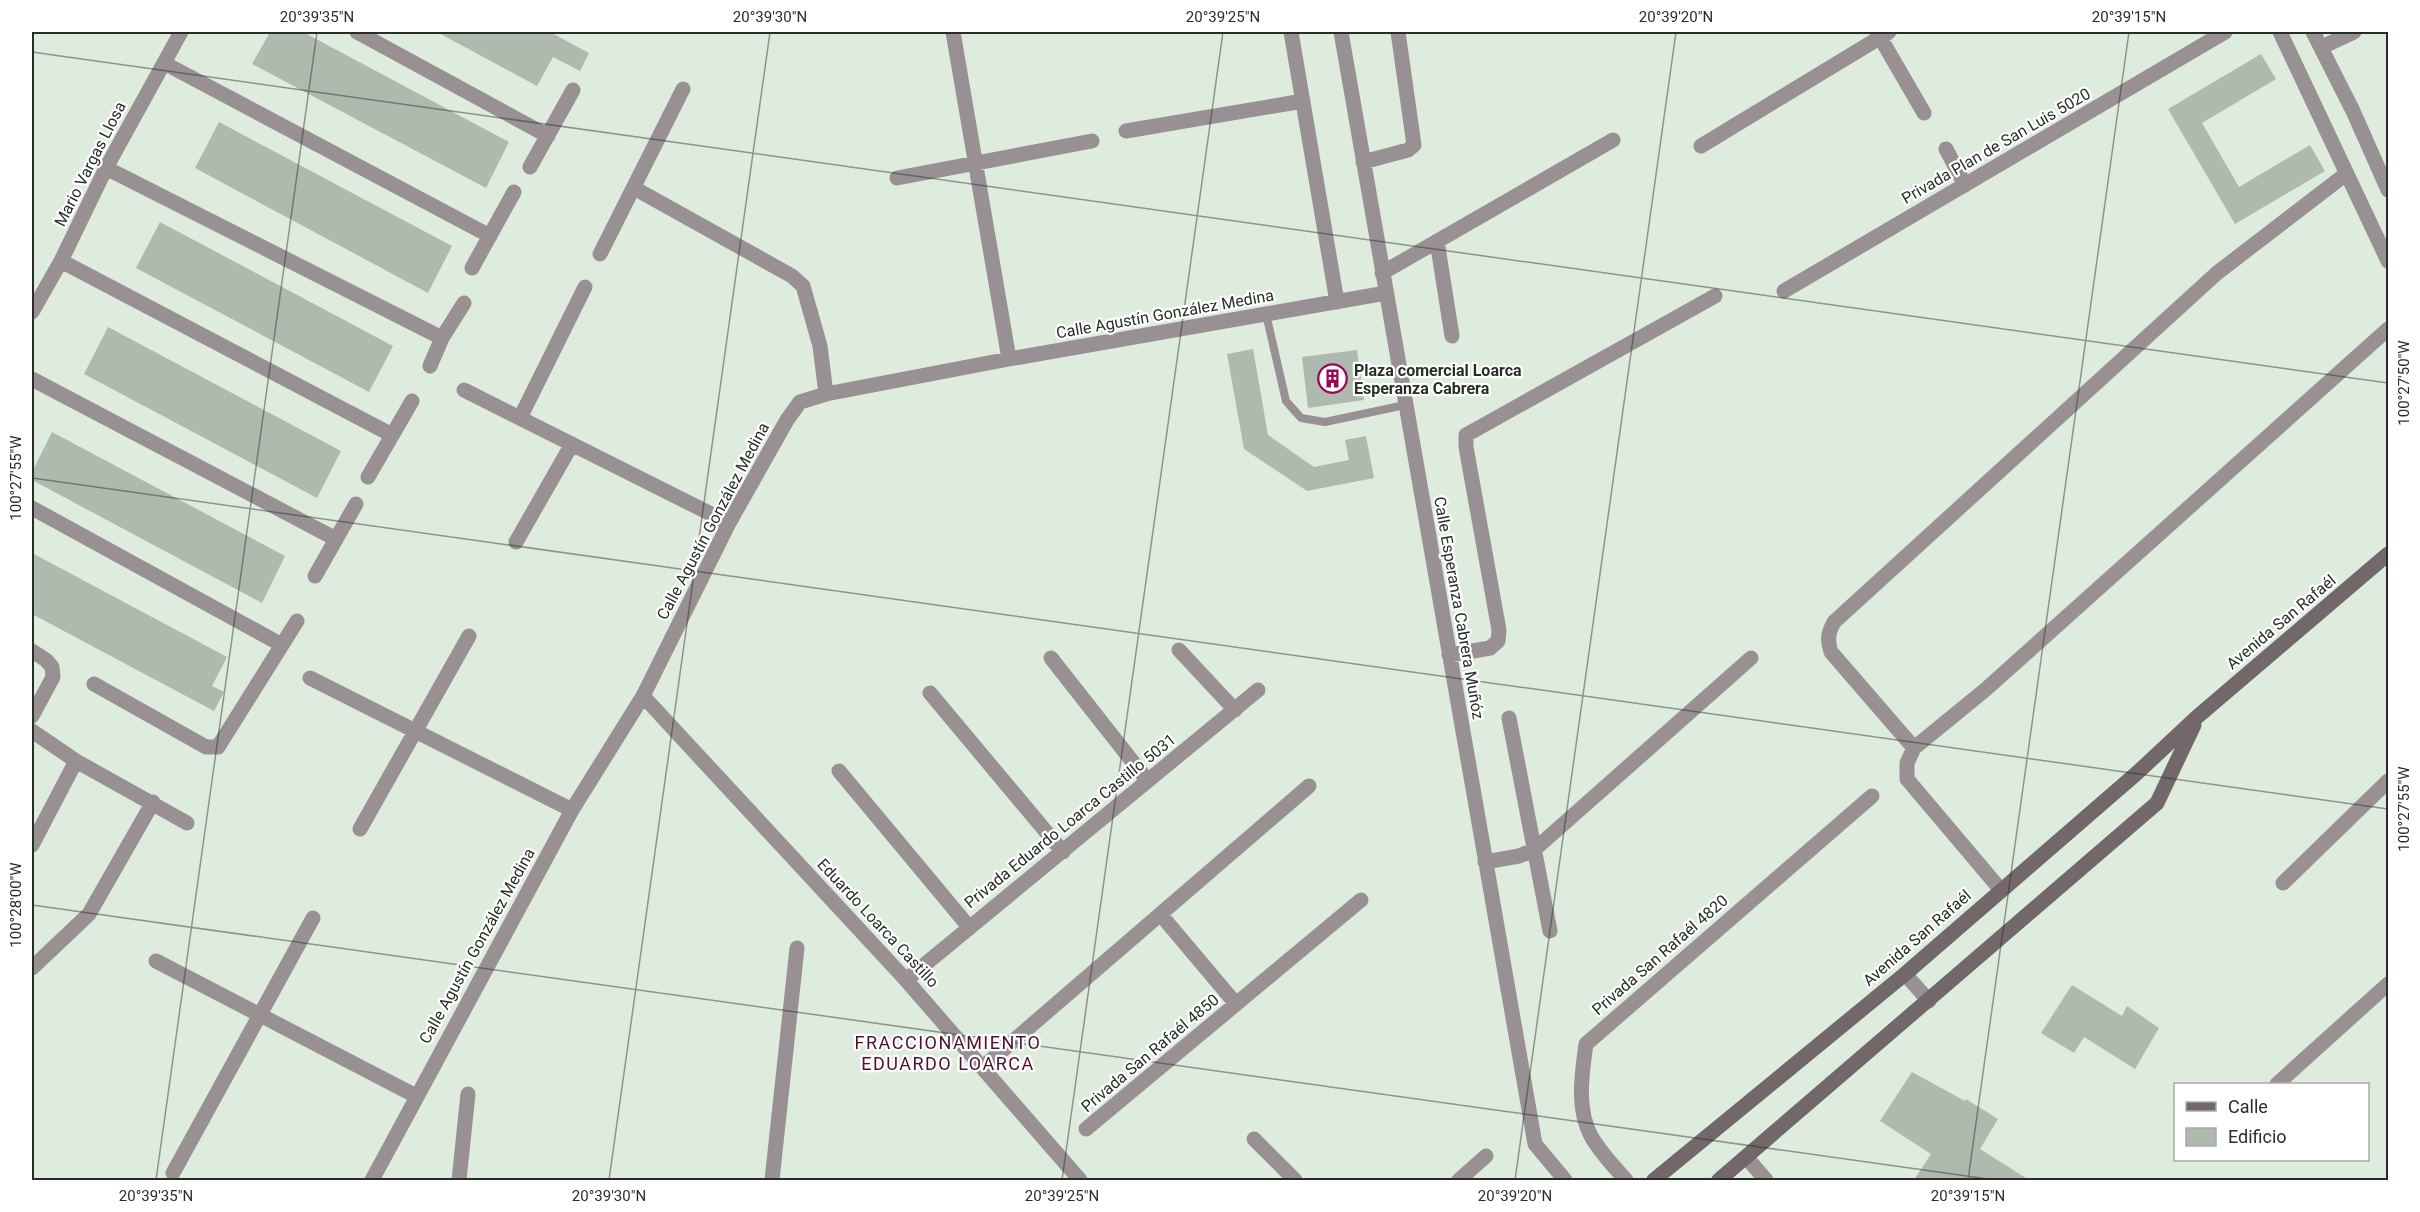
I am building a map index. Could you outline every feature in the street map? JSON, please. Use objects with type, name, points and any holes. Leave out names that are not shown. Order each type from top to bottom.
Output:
[{"type":"main road","name":"Avenida San Rafaél","points":[[1654,1180],[1905,974],[2388,554]]},
{"type":"main road","name":"Avenida San Rafaél","points":[[1719,1180],[2157,803],[2198,717]]},
{"type":"street","name":"Mario Vargas Llosa","points":[[32,312],[61,261],[106,168],[181,32]]},
{"type":"street","points":[[357,32],[548,136]]},
{"type":"street","points":[[953,32],[1009,359]]},
{"type":"street","points":[[1291,32],[1337,302]]},
{"type":"street","name":"Calle Esperanza Cabrera Muñóz","points":[[1341,32],[1535,1144],[1565,1180]]},
{"type":"street","points":[[1363,162],[1408,150],[1414,145],[1415,139],[1398,32]]},
{"type":"street","name":"Privada Plan de San Luis 5020","points":[[1784,291],[2225,32]]},
{"type":"street","points":[[2280,32],[2388,261]]},
{"type":"street","points":[[2313,32],[2388,190]]},
{"type":"street","points":[[2322,47],[2354,32]]},
{"type":"street","points":[[1701,146],[1882,33],[1924,113]]},
{"type":"street","points":[[164,63],[490,236]]},
{"type":"street","points":[[600,254],[683,89]]},
{"type":"street","points":[[530,167],[573,90]]},
{"type":"street","points":[[1126,130],[1303,101]]},
{"type":"street","points":[[1382,273],[1613,140]]},
{"type":"street","points":[[897,178],[1092,141]]},
{"type":"street","points":[[1946,149],[1965,184]]},
{"type":"street","points":[[106,168],[442,338]]},
{"type":"street","points":[[1914,748],[1831,652],[1828,642],[1829,631],[1834,622],[2217,273],[2346,174]]},
{"type":"street","points":[[634,188],[792,276],[803,286],[820,346],[826,394]]},
{"type":"street","points":[[472,268],[514,192]]},
{"type":"street","points":[[1437,241],[1452,336]]},
{"type":"street","points":[[61,261],[392,435]]},
{"type":"street","points":[[520,418],[585,286]]},
{"type":"street","name":"Calle Agustín González Medina","points":[[372,1180],[572,810],[643,696],[729,523],[787,420],[800,402],[826,394],[1009,359],[1386,293]]},
{"type":"street","points":[[1449,656],[1490,648],[1498,642],[1499,630],[1466,447],[1466,435],[1714,296]]},
{"type":"street","points":[[430,366],[442,338],[464,303]]},
{"type":"street","points":[[2000,890],[1907,779],[1907,763],[1914,748],[1994,683],[2388,329]]},
{"type":"street","points":[[32,379],[336,539]]},
{"type":"street","points":[[464,390],[729,523]]},
{"type":"street","points":[[368,477],[412,401]]},
{"type":"street","points":[[516,542],[572,444]]},
{"type":"street","points":[[315,576],[356,504]]},
{"type":"street","points":[[32,508],[282,645]]},
{"type":"street","points":[[94,684],[206,747],[218,747],[297,621]]},
{"type":"street","points":[[360,829],[469,636]]},
{"type":"street","points":[[1179,650],[1235,710]]},
{"type":"street","points":[[32,651],[52,667],[52,677],[32,716]]},
{"type":"street","points":[[1051,658],[1147,780]]},
{"type":"street","points":[[1485,862],[1519,856],[1534,850],[1751,658]]},
{"type":"street","points":[[310,678],[572,810]]},
{"type":"street","name":"Privada Eduardo Loarca Castillo 5031","points":[[906,980],[1258,690]]},
{"type":"street","points":[[930,693],[1063,852]]},
{"type":"street","name":"Eduardo Loarca Castillo","points":[[643,696],[906,980],[1080,1180]]},
{"type":"street","points":[[1509,718],[1550,931]]},
{"type":"street","points":[[32,731],[76,760],[187,823]]},
{"type":"street","points":[[32,845],[76,760]]},
{"type":"street","points":[[839,771],[969,927]]},
{"type":"street","points":[[2283,883],[2388,781]]},
{"type":"street","points":[[983,1067],[1310,786]]},
{"type":"street","name":"Privada San Rafaél 4820","points":[[1626,1180],[1590,1135],[1583,1107],[1581,1083],[1586,1044],[1872,796]]},
{"type":"street","points":[[32,968],[89,914],[153,802]]},
{"type":"street","name":"Privada San Rafaél 4850","points":[[1086,1129],[1361,900]]},
{"type":"street","name":"Privada San Rafaél 4850","points":[[1161,915],[1236,1004]]},
{"type":"street","points":[[173,1173],[313,918]]},
{"type":"street","points":[[772,1180],[797,948]]},
{"type":"street","points":[[156,961],[416,1096]]},
{"type":"street","points":[[1905,974],[1929,1001]]},
{"type":"street","points":[[2278,1083],[2388,984]]},
{"type":"street","points":[[459,1180],[468,1094]]},
{"type":"street","points":[[1254,1139],[1294,1180]]},
{"type":"street","points":[[1459,1180],[1486,1156]]},
{"type":"street","points":[[1746,1157],[1766,1180]]},
{"type":"lane","points":[[1266,314],[1286,401],[1301,418],[1325,422],[1405,405]]},
{"type":"building","points":[[270,32],[303,32],[509,142],[486,188],[252,64]]},
{"type":"building","points":[[437,32],[550,32],[589,53],[580,71],[553,57],[537,86]]},
{"type":"building","points":[[2261,54],[2276,79],[2202,123],[2239,187],[2310,145],[2325,171],[2235,224],[2168,109]]},
{"type":"building","points":[[219,122],[452,246],[428,293],[195,168]]},
{"type":"building","points":[[160,222],[393,346],[369,392],[136,268]]},
{"type":"building","points":[[108,327],[341,451],[317,498],[84,374]]},
{"type":"building","points":[[1253,349],[1268,435],[1314,467],[1349,460],[1345,440],[1366,436],[1374,478],[1307,491],[1244,449],[1227,354]]},
{"type":"building","name":"Plaza comercial Loarca Esperanza Cabrera","points":[[1357,350],[1364,400],[1308,408],[1302,357]]},
{"type":"building","points":[[52,432],[285,556],[262,603],[32,480],[32,472]]},
{"type":"building","points":[[32,553],[227,657],[212,686],[224,692],[214,711],[32,614]]},
{"type":"building","points":[[2072,985],[2122,1016],[2127,1006],[2159,1028],[2135,1069],[2084,1037],[2074,1053],[2041,1033]]},
{"type":"building","points":[[1912,1072],[1965,1101],[1966,1099],[1998,1119],[1980,1149],[2029,1180],[1914,1180],[1931,1154],[1880,1121]]},
{"type":"place","name":"Plaza comercial Loarca Esperanza Cabrera","points":[[1333,379]]},
{"type":"district","name":"FRACCIONAMIENTO EDUARDO LOARCA","points":[[948,1052]]}]
